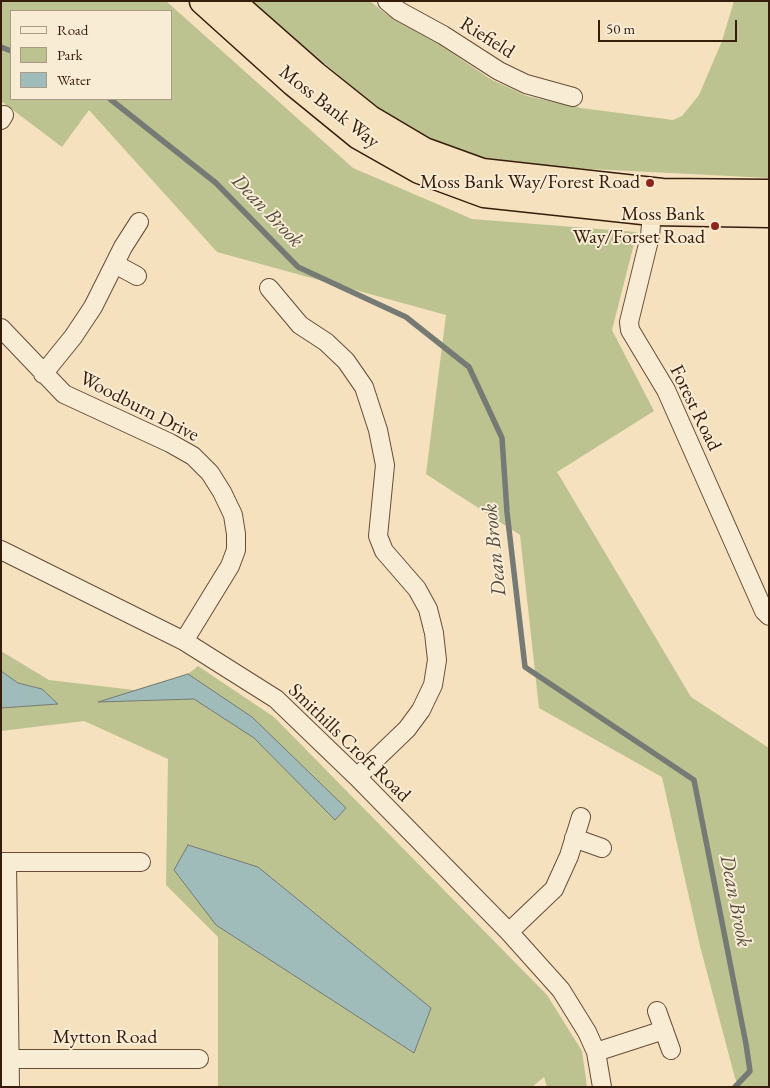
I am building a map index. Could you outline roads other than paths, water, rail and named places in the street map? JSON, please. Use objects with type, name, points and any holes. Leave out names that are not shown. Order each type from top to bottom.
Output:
[{"type":"highway","name":"Moss Bank Way","points":[[203,1],[294,82],[359,136],[419,170],[484,194],[652,212],[769,214]]},
{"type":"highway","name":"Moss Bank Way","points":[[231,1],[315,75],[370,119],[424,151],[482,172],[662,192],[769,193]]},
{"type":"street","name":"Riefield","points":[[387,1],[399,11],[443,35],[499,71],[518,80],[544,80],[573,96]]},
{"type":"street","name":"Forest Road","points":[[652,212],[650,236],[629,322],[630,330],[666,390],[764,612],[769,616]]},
{"type":"street","points":[[44,374],[74,337],[94,307],[138,222]]},
{"type":"street","points":[[115,264],[137,276]]},
{"type":"street","points":[[277,292],[300,325],[326,342],[346,361],[364,387],[378,430],[385,465],[378,536],[384,551],[417,589],[428,609],[434,633],[437,660],[433,685],[422,710],[407,729],[356,777]]},
{"type":"street","name":"Woodburn Drive","points":[[1,328],[64,394],[170,443],[193,456],[210,473],[222,492],[233,514],[236,550],[230,566],[184,641]]},
{"type":"street","name":"Smithills Croft Road","points":[[1,550],[184,641],[276,699],[509,932],[561,990],[596,1052],[602,1087]]},
{"type":"street","points":[[509,932],[554,889],[569,856],[581,817]]},
{"type":"street","points":[[574,838],[602,848]]},
{"type":"street","points":[[10,1087],[4,862],[141,862]]},
{"type":"street","points":[[657,1011],[671,1050]]},
{"type":"street","points":[[596,1052],[664,1030]]},
{"type":"street","name":"Mytton Road","points":[[10,1059],[199,1059]]},
{"type":"water","points":[[1,671],[18,683],[42,689],[58,704],[1,708]]},
{"type":"water","points":[[188,674],[252,717],[346,808],[335,820],[254,738],[194,699],[98,702]]},
{"type":"water","points":[[188,845],[258,867],[431,1008],[414,1053],[216,925],[174,870]]},
{"type":"waterway","name":"Dean Brook","points":[[1,47],[10,51]]},
{"type":"waterway","name":"Dean Brook","points":[[111,100],[216,183],[298,267],[406,317],[469,367],[502,438],[507,512],[525,667],[694,780],[750,1071],[735,1087]]},
{"type":"place","name":"Moss Bank Way/Forest Road","points":[[650,183]]},
{"type":"place","name":"Moss Bank Way/Forset Road","points":[[715,226]]}]
